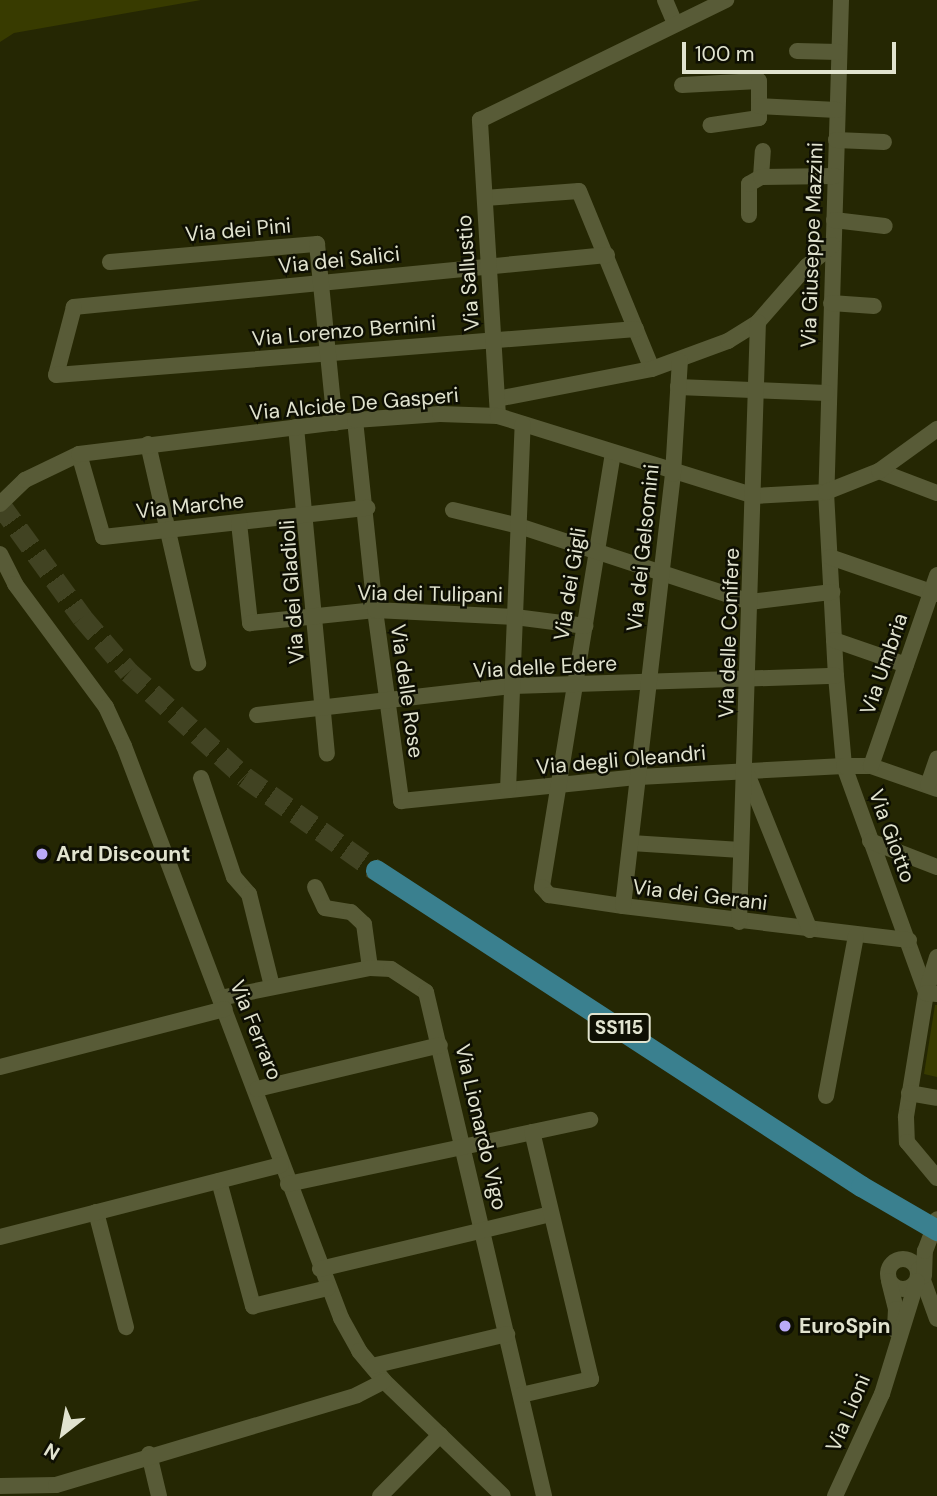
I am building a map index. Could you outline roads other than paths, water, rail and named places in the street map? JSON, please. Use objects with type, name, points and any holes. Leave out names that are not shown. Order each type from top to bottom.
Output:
[{"type":"main road","name":"SS115","points":[[376,870],[861,1186],[937,1230]]},
{"type":"main road","name":"SS115","points":[[861,1186],[931,1247]]},
{"type":"street","points":[[665,0],[675,24],[719,1]]},
{"type":"street","name":"Via Giuseppe Mazzini","points":[[826,492],[841,0]]},
{"type":"street","name":"Via Sallustio","points":[[498,416],[480,127],[485,115],[675,24]]},
{"type":"street","points":[[797,51],[838,52]]},
{"type":"street","points":[[682,85],[759,81],[759,118],[712,125]]},
{"type":"street","points":[[760,106],[837,110]]},
{"type":"street","points":[[836,140],[884,142]]},
{"type":"street","points":[[761,177],[763,152]]},
{"type":"street","points":[[748,215],[749,184],[761,177],[835,176]]},
{"type":"street","points":[[485,198],[579,191],[652,369]]},
{"type":"street","points":[[834,220],[885,226]]},
{"type":"street","name":"Via dei Pini","points":[[110,262],[317,244],[335,422]]},
{"type":"street","points":[[497,399],[652,369],[680,361],[758,322],[807,266],[833,245]]},
{"type":"street","name":"Via dei Salici","points":[[55,375],[74,307],[607,254]]},
{"type":"street","points":[[831,303],[874,306]]},
{"type":"street","name":"Via delle Conifere","points":[[740,922],[755,496],[758,322]]},
{"type":"street","name":"Via Lorenzo Bernini","points":[[55,375],[636,329]]},
{"type":"street","name":"Via dei Gelsomini","points":[[622,906],[673,474],[680,361]]},
{"type":"street","points":[[678,387],[827,393]]},
{"type":"street","name":"Via Alcide De Gasperi","points":[[0,504],[25,480],[79,454],[355,420],[440,414],[498,416],[673,474],[755,496],[826,492],[880,471],[937,429]]},
{"type":"street","name":"Via delle Rose","points":[[355,420],[367,508],[375,610],[401,801]]},
{"type":"street","points":[[508,790],[523,424]]},
{"type":"street","name":"Via dei Gladioli","points":[[296,428],[307,514],[313,618],[327,754]]},
{"type":"street","points":[[148,444],[170,528],[198,663]]},
{"type":"street","name":"Via dei Gigli","points":[[542,887],[612,453]]},
{"type":"street","name":"Via Marche","points":[[79,454],[103,537],[367,508]]},
{"type":"street","points":[[880,471],[937,493]]},
{"type":"street","name":"Via Giotto","points":[[826,492],[844,766],[870,841],[931,994],[909,1093],[907,1142],[937,1178]]},
{"type":"street","points":[[453,510],[519,526],[596,554],[750,602],[832,592]]},
{"type":"street","name":"Via dei Tulipani","points":[[239,523],[250,624],[375,610],[515,617],[584,626]]},
{"type":"street","name":"Via Ferraro","points":[[0,554],[15,584],[106,707],[257,1089],[281,1164],[320,1269],[359,1351],[384,1381],[503,1496]]},
{"type":"street","points":[[830,557],[934,594]]},
{"type":"street","name":"Via Umbria","points":[[871,766],[934,594],[937,575]]},
{"type":"street","points":[[834,640],[906,666]]},
{"type":"street","name":"Via delle Edere","points":[[257,715],[513,687],[575,688],[649,682],[836,676]]},
{"type":"street","points":[[932,787],[937,759]]},
{"type":"street","name":"Via degli Oleandri","points":[[401,801],[639,777],[844,766],[871,766],[932,787]]},
{"type":"street","name":"Via delle Conifere","points":[[746,772],[810,930]]},
{"type":"street","points":[[201,778],[233,877],[249,894],[272,986]]},
{"type":"street","points":[[870,841],[937,867]]},
{"type":"street","points":[[631,843],[741,850]]},
{"type":"street","points":[[0,1067],[272,986],[370,968],[364,924],[351,912],[326,908],[315,887]]},
{"type":"street","name":"Via dei Gerani","points":[[542,887],[549,895],[622,906],[856,936],[909,940]]},
{"type":"street","points":[[827,1097],[856,936]]},
{"type":"street","points":[[931,994],[937,957]]},
{"type":"street","name":"Via Lionardo Vigo","points":[[370,968],[391,969],[426,992],[544,1496]]},
{"type":"street","points":[[257,1089],[440,1045]]},
{"type":"street","points":[[909,1093],[937,1098]]},
{"type":"street","points":[[288,1184],[590,1120]]},
{"type":"street","points":[[521,1395],[591,1379],[532,1132]]},
{"type":"street","points":[[0,1237],[281,1164]]},
{"type":"street","points":[[219,1181],[253,1306],[328,1288]]},
{"type":"street","points":[[96,1212],[126,1327]]},
{"type":"street","points":[[320,1269],[483,1228],[551,1214]]},
{"type":"street","points":[[895,1343],[908,1313],[914,1278],[931,1247],[937,1219]]},
{"type":"street","points":[[895,1343],[896,1309],[889,1280],[892,1263],[914,1278],[935,1316]]},
{"type":"street","points":[[889,1280],[914,1278]]},
{"type":"street","points":[[908,1313],[917,1307],[935,1316]]},
{"type":"street","points":[[372,1366],[507,1334]]},
{"type":"street","name":"Via Lioni","points":[[835,1496],[882,1394],[895,1343]]},
{"type":"street","points":[[0,1486],[22,1492],[56,1485],[149,1454],[357,1395],[384,1381]]},
{"type":"street","points":[[380,1496],[440,1435]]},
{"type":"street","points":[[149,1454],[159,1496]]},
{"type":"tunnel","points":[[0,504],[82,617],[129,672],[245,777],[376,870]]},
{"type":"place","name":"Ard Discount","points":[[42,854]]},
{"type":"place","name":"EuroSpin","points":[[785,1326]]}]
